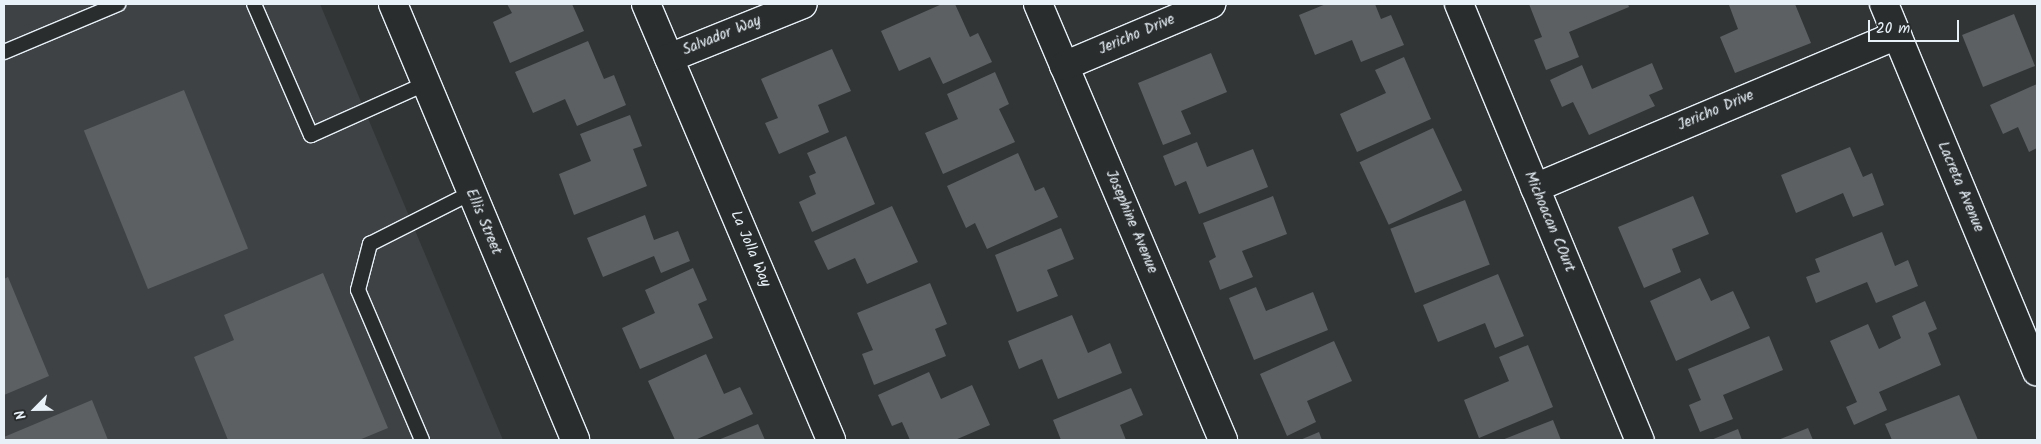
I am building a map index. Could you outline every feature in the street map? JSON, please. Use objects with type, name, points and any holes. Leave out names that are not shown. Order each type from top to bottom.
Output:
[{"type":"street","name":"Ellis Street","points":[[393,4],[574,440]]},
{"type":"street","name":"La Jolla Way","points":[[646,4],[831,440]]},
{"type":"street","name":"Salvador Way","points":[[669,58],[803,4]]},
{"type":"street","name":"Josephine Avenue","points":[[1038,4],[1223,440]]},
{"type":"street","name":"Jericho Drive","points":[[1064,66],[1211,4]]},
{"type":"street","name":"Michoacan COurt","points":[[1458,4],[1640,440]]},
{"type":"street","name":"Lacreta Avenue","points":[[1884,4],[2037,371]]},
{"type":"street","name":"Jericho Drive","points":[[1535,188],[1896,35]]},
{"type":"lane","points":[[4,52],[118,4]]},
{"type":"lane","points":[[254,4],[311,135],[425,84]]},
{"type":"lane","points":[[422,440],[358,290],[370,244],[471,193]]},
{"type":"shaded area","points":[[4,4],[320,4],[503,440],[4,440]]},
{"type":"building","points":[[507,4],[572,4],[584,31],[510,63],[493,22],[512,13]]},
{"type":"building","points":[[942,4],[955,4],[970,37],[978,33],[992,62],[943,84],[930,57],[899,71],[881,31]]},
{"type":"building","points":[[1326,4],[1375,4],[1381,19],[1391,15],[1404,45],[1361,62],[1352,40],[1315,55],[1299,15]]},
{"type":"building","points":[[1529,4],[1628,4],[1629,7],[1569,32],[1579,57],[1546,70],[1534,40],[1542,37]]},
{"type":"building","points":[[1795,4],[1811,43],[1735,73],[1720,37],[1738,29],[1729,5]]},
{"type":"building","points":[[2014,14],[2035,66],[1983,87],[1962,35]]},
{"type":"building","points":[[588,41],[604,79],[614,75],[626,105],[577,126],[565,99],[533,113],[515,72]]},
{"type":"building","points":[[832,49],[851,91],[818,105],[829,132],[779,154],[765,123],[778,118],[761,79]]},
{"type":"building","points":[[1211,53],[1227,92],[1181,111],[1191,134],[1163,145],[1138,83]]},
{"type":"building","points":[[1404,57],[1431,119],[1357,152],[1340,114],[1386,93],[1375,70]]},
{"type":"building","points":[[1652,63],[1663,89],[1649,95],[1655,106],[1589,135],[1573,102],[1562,107],[1550,80],[1582,65],[1592,89]]},
{"type":"building","points":[[995,72],[1009,104],[999,109],[1015,142],[943,174],[925,133],[958,119],[947,94]]},
{"type":"building","points":[[2037,84],[2037,148],[2029,152],[2018,127],[2003,134],[1990,105]]},
{"type":"building","points":[[184,90],[248,249],[148,289],[84,130]]},
{"type":"building","points":[[630,115],[642,146],[633,149],[647,186],[574,215],[559,174],[591,161],[580,134]]},
{"type":"building","points":[[1433,128],[1462,191],[1389,225],[1360,162]]},
{"type":"building","points":[[846,136],[875,204],[812,232],[799,202],[816,194],[809,176],[816,173],[807,153]]},
{"type":"building","points":[[1197,142],[1207,167],[1253,149],[1268,187],[1199,214],[1186,181],[1175,186],[1163,156]]},
{"type":"building","points":[[1850,147],[1863,177],[1872,173],[1884,205],[1853,217],[1843,193],[1796,213],[1781,175]]},
{"type":"building","points":[[1018,153],[1035,191],[1044,187],[1058,217],[987,249],[975,223],[966,228],[947,186]]},
{"type":"building","points":[[1273,196],[1287,234],[1242,251],[1253,277],[1220,290],[1209,261],[1216,257],[1203,223]]},
{"type":"building","points":[[1693,196],[1709,234],[1672,249],[1681,272],[1644,288],[1618,227]]},
{"type":"building","points":[[1465,200],[1490,264],[1415,293],[1390,229]]},
{"type":"building","points":[[892,206],[918,262],[867,284],[855,258],[828,270],[814,241]]},
{"type":"building","points":[[645,215],[654,240],[678,231],[690,261],[661,273],[654,256],[603,277],[587,238]]},
{"type":"building","points":[[1061,228],[1074,259],[1047,270],[1058,296],[1017,312],[995,255]]},
{"type":"building","points":[[1882,232],[1895,266],[1908,260],[1918,286],[1876,303],[1867,282],[1816,303],[1806,277],[1820,272],[1815,259]]},
{"type":"building","points":[[693,268],[707,300],[698,304],[713,338],[640,369],[622,328],[655,313],[645,290]]},
{"type":"building","points":[[323,273],[388,428],[359,440],[228,440],[194,357],[234,340],[224,315]]},
{"type":"building","points":[[1498,274],[1524,336],[1495,348],[1485,323],[1438,342],[1423,305]]},
{"type":"building","points":[[8,277],[49,376],[4,395],[4,279]]},
{"type":"building","points":[[1700,278],[1711,301],[1733,291],[1750,328],[1676,361],[1650,301]]},
{"type":"building","points":[[930,283],[947,324],[935,329],[946,356],[874,385],[862,354],[873,350],[857,313]]},
{"type":"building","points":[[1256,287],[1266,311],[1313,292],[1328,330],[1254,360],[1229,298]]},
{"type":"building","points":[[1925,301],[1937,329],[1928,333],[1941,365],[1879,392],[1887,410],[1854,425],[1846,407],[1857,402],[1830,341],[1868,324],[1879,349],[1901,338],[1892,316]]},
{"type":"building","points":[[1072,315],[1088,353],[1110,343],[1122,373],[1058,399],[1042,359],[1019,369],[1008,341]]},
{"type":"building","points":[[1769,336],[1783,370],[1723,395],[1733,419],[1700,432],[1689,405],[1701,400],[1688,369]]},
{"type":"building","points":[[1334,341],[1352,381],[1307,401],[1316,422],[1287,436],[1260,374]]},
{"type":"building","points":[[1528,345],[1553,407],[1479,438],[1464,400],[1509,381],[1499,357]]},
{"type":"building","points":[[706,354],[724,394],[740,387],[753,414],[695,440],[675,440],[648,381]]},
{"type":"building","points":[[929,372],[941,399],[972,385],[990,425],[955,440],[910,440],[902,422],[892,426],[878,395]]},
{"type":"building","points":[[1131,388],[1143,415],[1120,425],[1126,440],[1061,440],[1053,420]]},
{"type":"building","points":[[1959,395],[1978,440],[1892,440],[1885,424]]},
{"type":"building","points":[[92,400],[108,440],[4,440],[4,437]]},
{"type":"building","points":[[1553,420],[1561,440],[1502,440]]},
{"type":"building","points":[[758,424],[765,440],[718,440]]},
{"type":"building","points":[[1808,428],[1813,440],[1778,440]]},
{"type":"building","points":[[1738,429],[1742,440],[1711,440]]},
{"type":"building","points":[[1319,432],[1322,440],[1300,440]]}]
